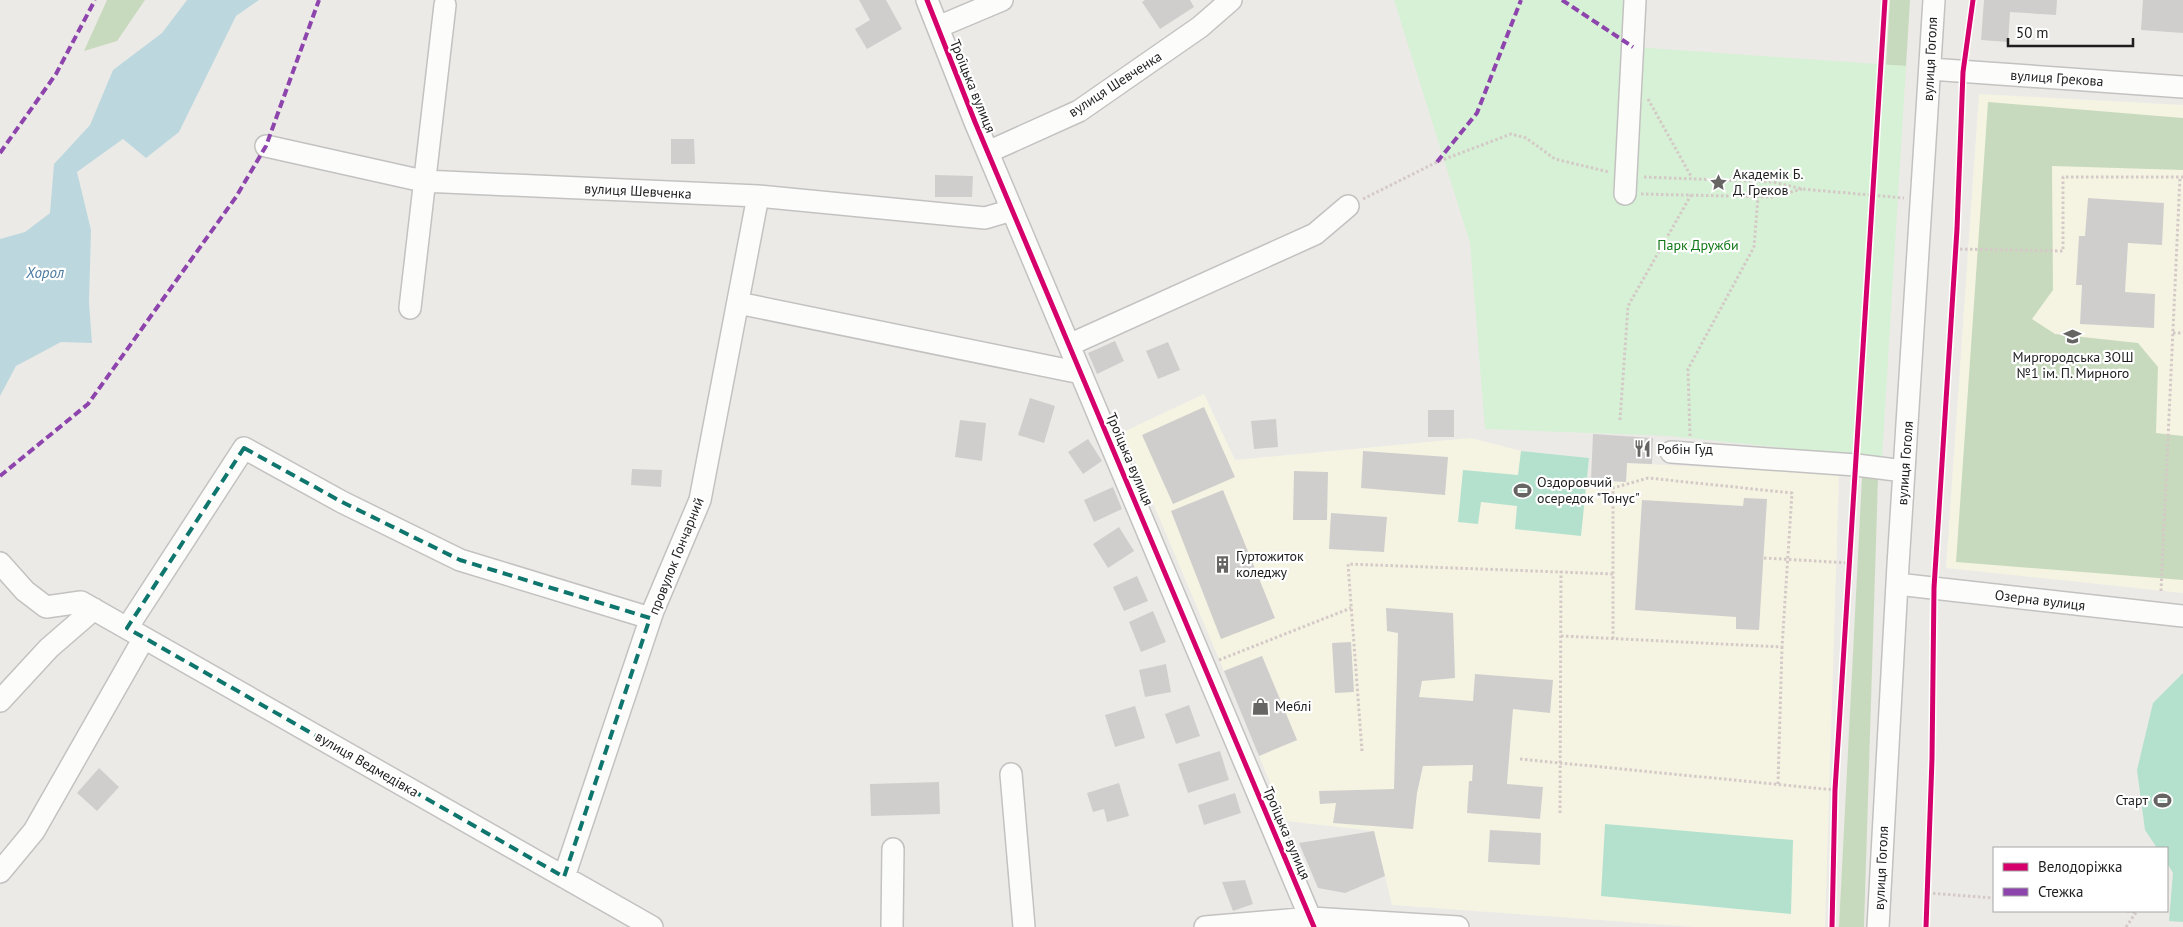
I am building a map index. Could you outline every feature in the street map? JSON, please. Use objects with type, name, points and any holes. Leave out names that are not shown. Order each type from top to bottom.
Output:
[{"type":"street","name":"Троїцька вулиця","points":[[927,0],[1012,210],[1312,922]]},
{"type":"street","points":[[938,28],[1002,0]]},
{"type":"street","name":"вулиця Шевченка","points":[[988,152],[1079,111],[1200,27],[1231,0]]},
{"type":"street","points":[[1625,185],[1632,86],[1635,0]]},
{"type":"street","name":"вулиця Гоголя","points":[[1878,927],[1897,584],[1934,0]]},
{"type":"street","points":[[410,308],[423,181],[445,5]]},
{"type":"street","name":"вулиця Грекова","points":[[1930,69],[2183,87]]},
{"type":"street","name":"вулиця Шевченка","points":[[266,146],[423,181],[758,196],[985,218],[1012,210]]},
{"type":"street","name":"провулок Гончарний","points":[[564,877],[650,618],[700,500],[758,196]]},
{"type":"street","points":[[1069,345],[1315,234],[1348,206]]},
{"type":"street","points":[[738,303],[1081,373]]},
{"type":"street","points":[[0,872],[34,831],[136,633],[244,448],[342,502],[460,560],[650,618]]},
{"type":"street","points":[[1681,453],[1856,465],[1904,471]]},
{"type":"street","points":[[0,563],[25,591],[46,607],[88,606]]},
{"type":"street","name":"Озерна вулиця","points":[[1897,584],[2183,616]]},
{"type":"street","points":[[0,701],[88,606]]},
{"type":"street","name":"вулиця Ведмедівка","points":[[88,606],[652,927]]},
{"type":"street","points":[[1012,774],[1024,927]]},
{"type":"street","points":[[892,927],[893,849]]},
{"type":"street","points":[[1205,927],[1312,922],[1458,927]]},
{"type":"path","points":[[1632,86],[1650,101],[1692,178]]},
{"type":"path","points":[[1348,206],[1437,162],[1511,134],[1526,138],[1555,159],[1625,185],[1691,195],[1758,197],[1772,197],[1802,189]]},
{"type":"path","points":[[1955,249],[2063,251],[2063,177],[2182,177],[2160,591]]},
{"type":"path","points":[[1625,185],[1692,178],[1773,182],[1802,189],[1922,199]]},
{"type":"path","points":[[1872,205],[1874,185]]},
{"type":"path","points":[[1620,420],[1628,306],[1691,195]]},
{"type":"path","points":[[1681,453],[1688,369],[1754,247],[1758,197]]},
{"type":"path","points":[[1955,259],[1956,242]]},
{"type":"path","points":[[2173,333],[2183,333]]},
{"type":"path","points":[[1613,639],[1613,488],[1648,478],[1792,493],[1782,647],[1778,784]]},
{"type":"path","points":[[1849,572],[1850,553]]},
{"type":"path","points":[[1764,558],[1850,563]]},
{"type":"path","points":[[1362,752],[1348,564],[1613,574]]},
{"type":"path","points":[[1560,813],[1561,571]]},
{"type":"path","points":[[1219,660],[1351,608]]},
{"type":"path","points":[[1561,636],[1782,647]]},
{"type":"path","points":[[1520,759],[1835,790]]},
{"type":"path","points":[[1835,780],[1835,799]]},
{"type":"path","points":[[1927,902],[1928,884]]},
{"type":"path","points":[[1928,893],[1993,898]]},
{"type":"path","points":[[2126,927],[2136,912]]},
{"type":"highlighted area","points":[[244,448],[342,502],[460,560],[650,618],[564,877],[127,628]]},
{"type":"shaded area","name":"Миргородська ЗОШ №1 ім. П. Мирного","points":[[1979,94],[2183,105],[2183,593],[1946,568]]},
{"type":"shaded area","points":[[1204,394],[1235,460],[1471,438],[1521,451],[1589,458],[1587,478],[1591,480],[1626,482],[1627,463],[1839,474],[1825,927],[1694,927],[1392,905],[1374,831],[1286,821],[1259,756],[1297,740],[1262,656],[1224,671],[1123,432]]},
{"type":"green space","points":[[107,0],[145,0],[117,41],[84,51]]},
{"type":"green space","name":"Парк Дружби","points":[[1394,0],[1635,0],[1634,47],[1906,66],[1882,458],[1670,436],[1485,429],[1470,243]]},
{"type":"green space","points":[[1890,0],[1910,0],[1906,66],[1886,65]]},
{"type":"green space","name":"Миргородська ЗОШ №1 ім. П. Мирного","points":[[1988,102],[2183,118],[2183,170],[2052,166],[2053,290],[2032,319],[2055,334],[2138,343],[2158,367],[2156,433],[2183,436],[2183,580],[1956,562]]},
{"type":"green space","name":"Оздоровчий осередок \"Тонус\"","points":[[1521,451],[1589,458],[1581,536],[1515,529],[1517,506],[1481,502],[1478,524],[1458,522],[1463,470],[1518,475]]},
{"type":"green space","points":[[1862,477],[1878,478],[1864,927],[1839,927]]},
{"type":"green space","name":"Старт","points":[[2183,673],[2183,922],[2169,921],[2173,873],[2168,865],[2168,847],[2156,847],[2145,830],[2137,770],[2153,703]]},
{"type":"green space","points":[[1605,824],[1793,840],[1791,914],[1601,896]]},
{"type":"water","name":"Хорол","points":[[187,0],[259,0],[236,16],[179,132],[146,158],[123,139],[77,172],[91,230],[89,303],[92,343],[61,342],[16,366],[0,396],[0,239],[25,232],[50,213],[54,164],[90,125],[113,70],[162,33]]},
{"type":"building","points":[[859,0],[886,0],[902,29],[867,49],[855,29],[870,20]]},
{"type":"building","points":[[1145,0],[1190,0],[1194,7],[1160,29],[1142,2]]},
{"type":"building","points":[[1984,0],[2057,0],[2056,15],[2010,12],[2008,42],[1981,40]]},
{"type":"building","points":[[2143,0],[2183,0],[2183,33],[2141,30]]},
{"type":"building","points":[[671,139],[694,139],[695,164],[671,164]]},
{"type":"building","points":[[935,175],[973,176],[972,197],[935,197]]},
{"type":"building","points":[[2088,198],[2164,203],[2162,245],[2128,243],[2125,292],[2155,294],[2154,328],[2080,324],[2082,285],[2076,285],[2079,236],[2085,236]]},
{"type":"building","points":[[1115,341],[1124,361],[1097,374],[1088,353]]},
{"type":"building","points":[[1168,342],[1180,370],[1158,379],[1146,351]]},
{"type":"building","points":[[1030,398],[1055,406],[1044,443],[1018,435]]},
{"type":"building","points":[[1204,407],[1235,477],[1173,504],[1142,435]]},
{"type":"building","points":[[1428,410],[1454,410],[1454,437],[1428,437]]},
{"type":"building","points":[[1276,419],[1278,447],[1254,449],[1251,421]]},
{"type":"building","points":[[960,420],[986,423],[982,461],[955,457]]},
{"type":"building","points":[[1593,434],[1653,438],[1652,464],[1627,463],[1626,482],[1591,480]]},
{"type":"building","points":[[1088,439],[1102,461],[1083,474],[1068,452]]},
{"type":"building","points":[[1363,451],[1448,457],[1445,495],[1361,488]]},
{"type":"building","points":[[632,469],[662,470],[661,487],[631,485]]},
{"type":"building","points":[[1294,471],[1328,472],[1327,520],[1293,520]]},
{"type":"building","points":[[1113,487],[1122,509],[1094,522],[1084,500]]},
{"type":"building","name":"Гуртожиток коледжу","points":[[1223,490],[1275,618],[1221,639],[1171,511]]},
{"type":"building","points":[[1744,498],[1767,499],[1759,630],[1736,629],[1736,617],[1635,610],[1642,500],[1743,506]]},
{"type":"building","points":[[1331,513],[1387,517],[1384,552],[1329,549]]},
{"type":"building","points":[[1119,527],[1134,551],[1108,568],[1093,544]]},
{"type":"building","points":[[1137,576],[1148,601],[1124,611],[1113,587]]},
{"type":"building","points":[[1386,608],[1453,613],[1455,678],[1422,681],[1419,697],[1473,701],[1475,674],[1553,680],[1550,713],[1513,709],[1507,784],[1543,787],[1540,819],[1467,813],[1469,781],[1472,781],[1473,765],[1423,766],[1417,793],[1413,829],[1333,823],[1336,803],[1320,804],[1319,791],[1394,789],[1398,633],[1387,631]]},
{"type":"building","points":[[1153,611],[1166,642],[1141,652],[1129,622]]},
{"type":"building","points":[[1351,642],[1354,692],[1335,693],[1332,643]]},
{"type":"building","name":"Меблі","points":[[1262,656],[1297,740],[1259,756],[1224,671]]},
{"type":"building","points":[[1166,664],[1171,692],[1145,697],[1139,670]]},
{"type":"building","points":[[1189,705],[1200,736],[1176,744],[1165,714]]},
{"type":"building","points":[[1135,706],[1145,738],[1115,747],[1105,715]]},
{"type":"building","points":[[1220,751],[1229,780],[1188,793],[1178,764]]},
{"type":"building","points":[[99,768],[119,787],[97,811],[77,793]]},
{"type":"building","points":[[939,782],[940,814],[871,816],[870,784]]},
{"type":"building","points":[[1119,783],[1129,816],[1107,822],[1104,809],[1093,812],[1087,793]]},
{"type":"building","points":[[1235,793],[1241,813],[1204,825],[1198,805]]},
{"type":"building","points":[[1490,830],[1541,833],[1540,865],[1488,862]]},
{"type":"building","points":[[1374,831],[1385,876],[1345,893],[1318,888],[1299,843]]},
{"type":"building","points":[[1245,880],[1253,904],[1233,911],[1222,882]]},
{"type":"marked path","points":[[0,153],[56,74],[95,0]]},
{"type":"marked path","points":[[0,476],[88,404],[236,197],[266,146],[319,0]]},
{"type":"marked path","points":[[1437,162],[1477,113],[1521,0]]},
{"type":"marked path","points":[[1562,0],[1633,47]]},
{"type":"cycle path","points":[[927,0],[975,122],[1314,927]]},
{"type":"cycle path","points":[[1832,927],[1835,790],[1885,0]]},
{"type":"cycle path","points":[[1926,927],[1932,759],[1934,588],[1957,229],[1963,72],[1973,0]]},
{"type":"place","name":"Академік Б. Д. Греков","points":[[1719,182]]},
{"type":"place","name":"Миргородська ЗОШ №1 ім. П. Мирного","points":[[2073,337]]},
{"type":"place","name":"Робін Гуд","points":[[1643,449]]},
{"type":"place","name":"Оздоровчий осередок \"Тонус\"","points":[[1523,490]]},
{"type":"place","name":"Гуртожиток коледжу","points":[[1222,564]]},
{"type":"place","name":"Меблі","points":[[1261,706]]},
{"type":"place","name":"Старт","points":[[2162,800]]}]
